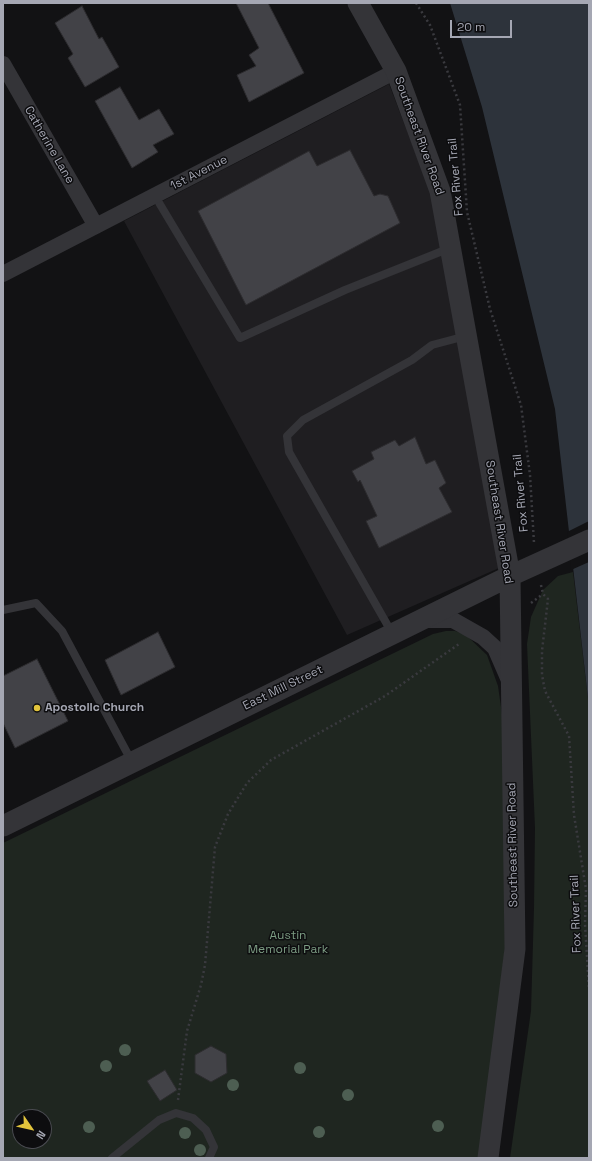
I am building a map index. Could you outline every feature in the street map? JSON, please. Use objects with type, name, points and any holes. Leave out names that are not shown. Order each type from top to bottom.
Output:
[{"type":"street","name":"Southeast River Road","points":[[358,3],[396,71],[440,191],[510,576],[514,949],[488,1158]]},
{"type":"street","name":"Catherine Lane","points":[[3,64],[96,226]]},
{"type":"street","name":"1st Avenue","points":[[3,274],[396,71]]},
{"type":"street","name":"East Mill Street","points":[[3,826],[510,576],[589,540]]},
{"type":"street","points":[[419,621],[438,619],[453,620],[479,634],[494,648],[503,664],[511,685]]},
{"type":"lane","points":[[155,196],[240,338],[345,290],[450,248]]},
{"type":"lane","points":[[392,634],[289,452],[287,436],[303,420],[412,360],[432,345],[466,336]]},
{"type":"lane","points":[[3,610],[36,603],[62,631],[132,762]]},
{"type":"lane","points":[[112,1158],[159,1120],[176,1113],[193,1118],[206,1130],[214,1147],[209,1158]]},
{"type":"path","name":"Fox River Trail","points":[[416,3],[430,25],[460,105],[467,212],[490,309],[521,405],[530,475],[536,564],[544,594],[547,596],[548,605],[542,651],[542,675],[545,691],[569,736],[571,749],[574,815],[586,889],[585,924],[589,988]]},
{"type":"path","points":[[510,619],[544,594]]},
{"type":"path","points":[[176,1113],[187,1031],[201,986],[205,965],[215,847],[228,814],[247,782],[271,760],[385,696],[463,641],[479,634]]},
{"type":"shaded area","points":[[450,3],[589,3],[589,707],[555,409],[482,107]]},
{"type":"shaded area","points":[[389,84],[435,204],[499,568],[347,635],[124,221]]},
{"type":"green space","points":[[573,572],[589,707],[589,1158],[510,1158],[531,1011],[535,828],[527,644],[531,617],[543,590],[558,576]]},
{"type":"green space","name":"Austin Memorial Park","points":[[446,631],[455,631],[466,635],[487,655],[498,686],[504,728],[505,949],[480,1158],[3,1158],[3,843],[433,634]]},
{"type":"pier","points":[[589,521],[589,562],[571,570],[567,532]]},
{"type":"building","points":[[236,3],[268,3],[304,73],[249,102],[237,75],[256,66],[249,55],[259,48]]},
{"type":"building","points":[[82,6],[99,39],[102,37],[119,67],[85,87],[68,58],[73,54],[55,23]]},
{"type":"building","points":[[120,87],[139,120],[159,109],[174,134],[153,145],[158,152],[132,168],[95,101]]},
{"type":"building","points":[[350,150],[374,196],[380,194],[388,196],[400,223],[246,305],[198,211],[309,151],[317,166]]},
{"type":"building","points":[[415,437],[426,464],[435,460],[446,483],[439,488],[452,512],[379,548],[366,521],[377,516],[360,480],[358,482],[352,471],[374,459],[371,452],[395,440],[399,446]]},
{"type":"building","points":[[158,632],[175,667],[121,695],[105,660]]},
{"type":"building","points":[[37,659],[68,721],[15,748],[3,723],[3,676]]},
{"type":"building","points":[[211,1046],[226,1054],[227,1073],[211,1082],[195,1073],[195,1055]]},
{"type":"building","points":[[165,1070],[177,1090],[160,1101],[147,1081]]},
{"type":"place","name":"Apostolic Church","points":[[37,708]]}]
